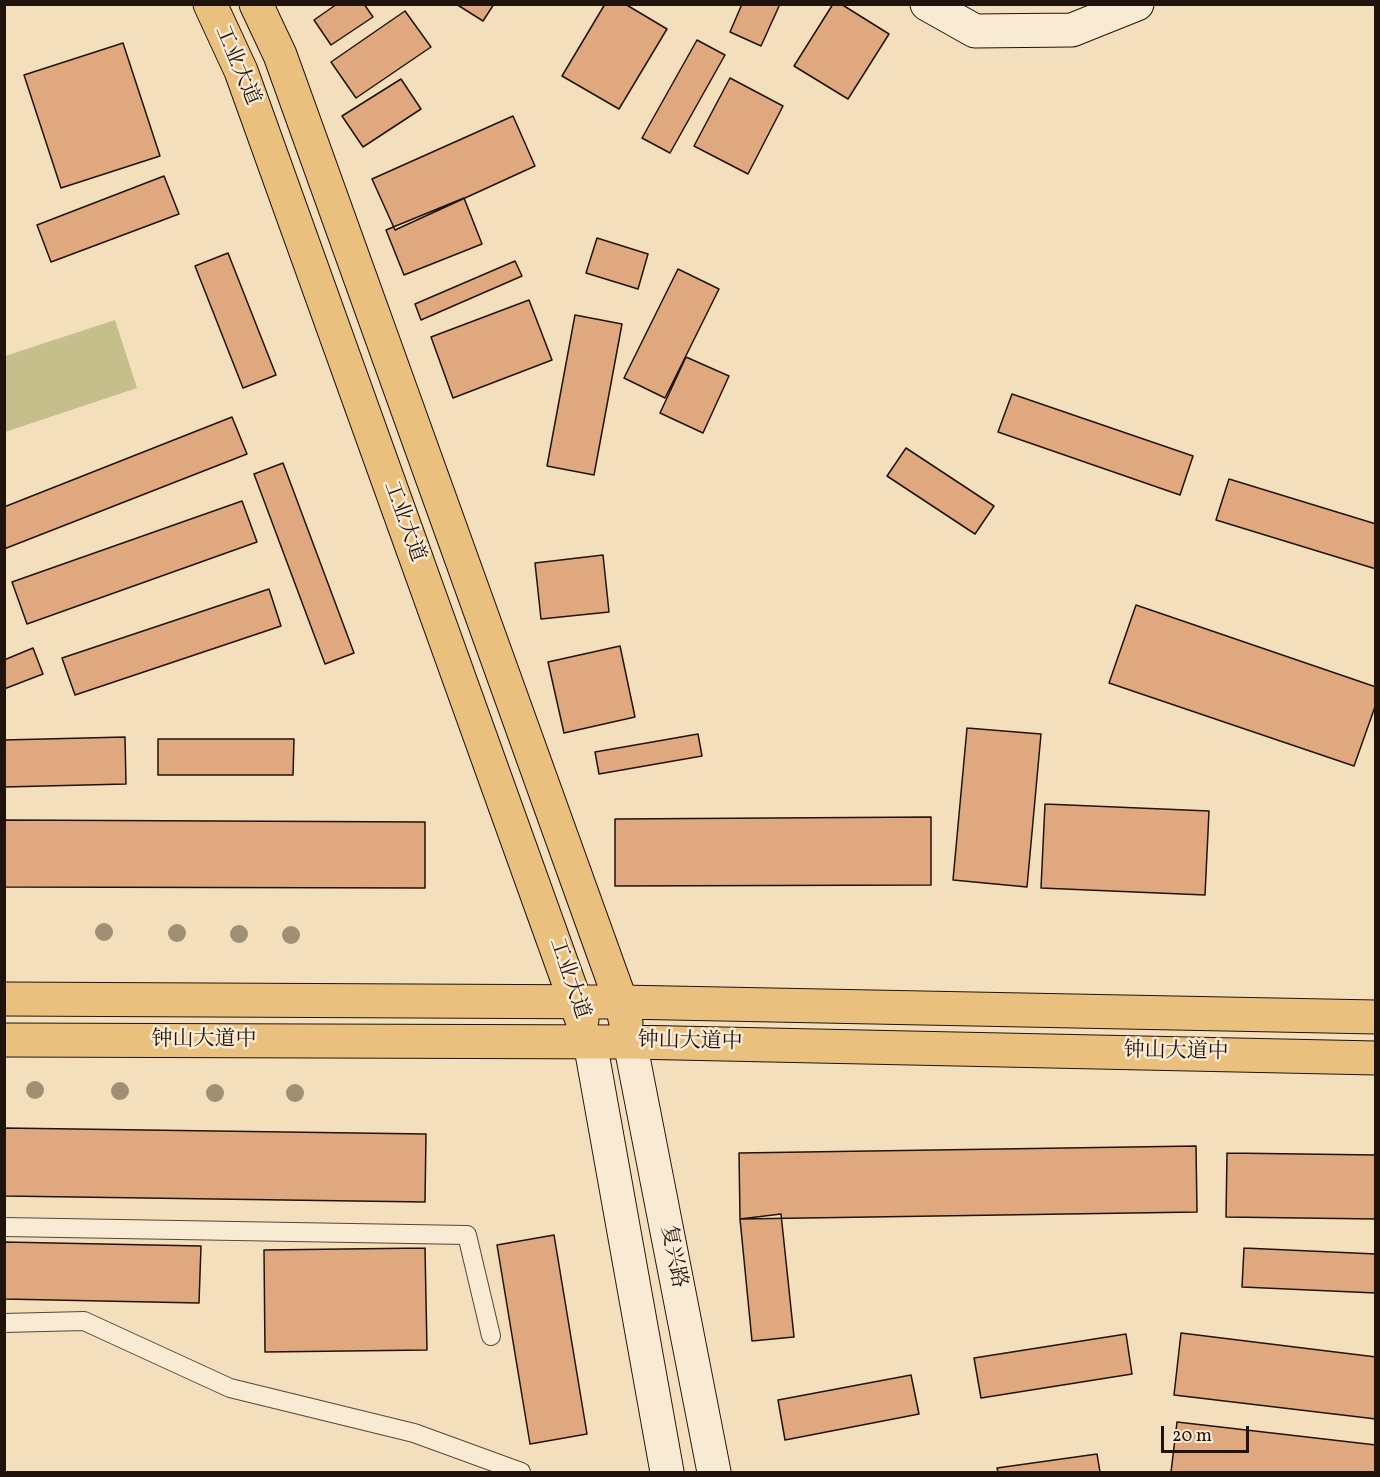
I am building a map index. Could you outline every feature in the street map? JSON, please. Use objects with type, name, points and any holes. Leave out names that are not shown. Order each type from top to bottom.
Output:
[{"type":"highway","name":"工业大道","points":[[210,4],[241,71],[590,1042]]},
{"type":"highway","name":"工业大道","points":[[256,4],[280,55],[621,1002],[630,1042]]},
{"type":"highway","name":"钟山大道中","points":[[4,999],[621,1002],[1376,1017]]},
{"type":"highway","name":"钟山大道中","points":[[4,1040],[630,1042],[1376,1058]]},
{"type":"main road","points":[[927,4],[975,31],[1072,30],[1137,4]]},
{"type":"main road","name":"复兴路","points":[[590,1042],[668,1473]]},
{"type":"main road","name":"复兴路","points":[[630,1042],[714,1473]]},
{"type":"lane","points":[[4,1227],[467,1235],[491,1336]]},
{"type":"lane","points":[[4,1323],[84,1322],[230,1388],[414,1433],[521,1473]]},
{"type":"shaded area","points":[[115,320],[137,388],[5,432],[5,356]]},
{"type":"building","points":[[337,4],[364,4],[373,17],[331,45],[314,20]]},
{"type":"building","points":[[456,4],[494,4],[483,21]]},
{"type":"building","points":[[605,4],[625,4],[667,29],[619,109],[562,76]]},
{"type":"building","points":[[742,4],[780,4],[761,46],[730,32]]},
{"type":"building","points":[[833,4],[841,4],[889,34],[848,99],[794,66]]},
{"type":"building","points":[[405,11],[431,47],[356,98],[331,62]]},
{"type":"building","points":[[697,40],[725,55],[670,153],[642,138]]},
{"type":"building","points":[[123,43],[160,156],[61,188],[24,75]]},
{"type":"building","points":[[730,78],[783,106],[748,174],[694,146]]},
{"type":"building","points":[[401,79],[421,109],[363,147],[342,116]]},
{"type":"building","points":[[513,116],[535,166],[395,230],[372,179]]},
{"type":"building","points":[[164,176],[179,214],[51,262],[37,225]]},
{"type":"building","points":[[464,198],[482,244],[404,275],[386,230]]},
{"type":"building","points":[[597,238],[648,254],[638,289],[586,273]]},
{"type":"building","points":[[228,253],[276,375],[243,388],[195,266]]},
{"type":"building","points":[[515,261],[522,276],[421,320],[415,304]]},
{"type":"building","points":[[678,269],[719,289],[665,398],[624,378]]},
{"type":"building","points":[[529,300],[552,360],[453,398],[431,337]]},
{"type":"building","points":[[575,315],[622,324],[594,475],[547,466]]},
{"type":"building","points":[[686,357],[729,376],[703,433],[660,413]]},
{"type":"building","points":[[1012,394],[1193,456],[1180,495],[998,432]]},
{"type":"building","points":[[232,417],[247,454],[4,549],[4,507]]},
{"type":"building","points":[[906,448],[994,506],[975,534],[887,476]]},
{"type":"building","points":[[283,463],[354,653],[325,664],[254,474]]},
{"type":"building","points":[[1229,479],[1376,524],[1376,569],[1216,520]]},
{"type":"building","points":[[242,501],[257,542],[27,624],[12,582]]},
{"type":"building","points":[[603,555],[609,612],[541,619],[535,563]]},
{"type":"building","points":[[269,589],[281,626],[75,695],[62,658]]},
{"type":"building","points":[[1136,605],[1376,687],[1376,704],[1354,766],[1109,683]]},
{"type":"building","points":[[620,646],[635,717],[564,733],[548,662]]},
{"type":"building","points":[[33,648],[43,674],[4,689],[4,660]]},
{"type":"building","points":[[967,728],[1041,734],[1027,887],[953,880]]},
{"type":"building","points":[[698,734],[702,756],[599,774],[595,752]]},
{"type":"building","points":[[125,737],[126,784],[4,787],[4,740]]},
{"type":"building","points":[[158,739],[294,739],[293,775],[158,775]]},
{"type":"building","points":[[1045,804],[1209,811],[1205,895],[1041,888]]},
{"type":"building","points":[[931,817],[931,885],[615,886],[615,819]]},
{"type":"building","points":[[4,820],[425,822],[425,888],[4,887]]},
{"type":"building","points":[[4,1128],[426,1134],[425,1202],[4,1196]]},
{"type":"building","points":[[1196,1146],[1197,1212],[740,1219],[739,1153]]},
{"type":"building","points":[[1227,1153],[1376,1155],[1376,1219],[1226,1217]]},
{"type":"building","points":[[781,1214],[794,1337],[752,1341],[740,1219]]},
{"type":"building","points":[[554,1235],[587,1434],[530,1444],[497,1245]]},
{"type":"building","points":[[4,1242],[201,1246],[199,1303],[4,1299]]},
{"type":"building","points":[[425,1248],[427,1350],[265,1352],[264,1250]]},
{"type":"building","points":[[1244,1248],[1376,1254],[1376,1293],[1242,1287]]},
{"type":"building","points":[[1181,1333],[1376,1357],[1376,1419],[1174,1395]]},
{"type":"building","points":[[1126,1334],[1132,1374],[981,1398],[974,1358]]},
{"type":"building","points":[[911,1375],[919,1414],[785,1440],[778,1400]]},
{"type":"building","points":[[1177,1422],[1376,1445],[1376,1472],[1171,1472]]},
{"type":"building","points":[[1097,1454],[1100,1472],[998,1472],[997,1468]]}]
